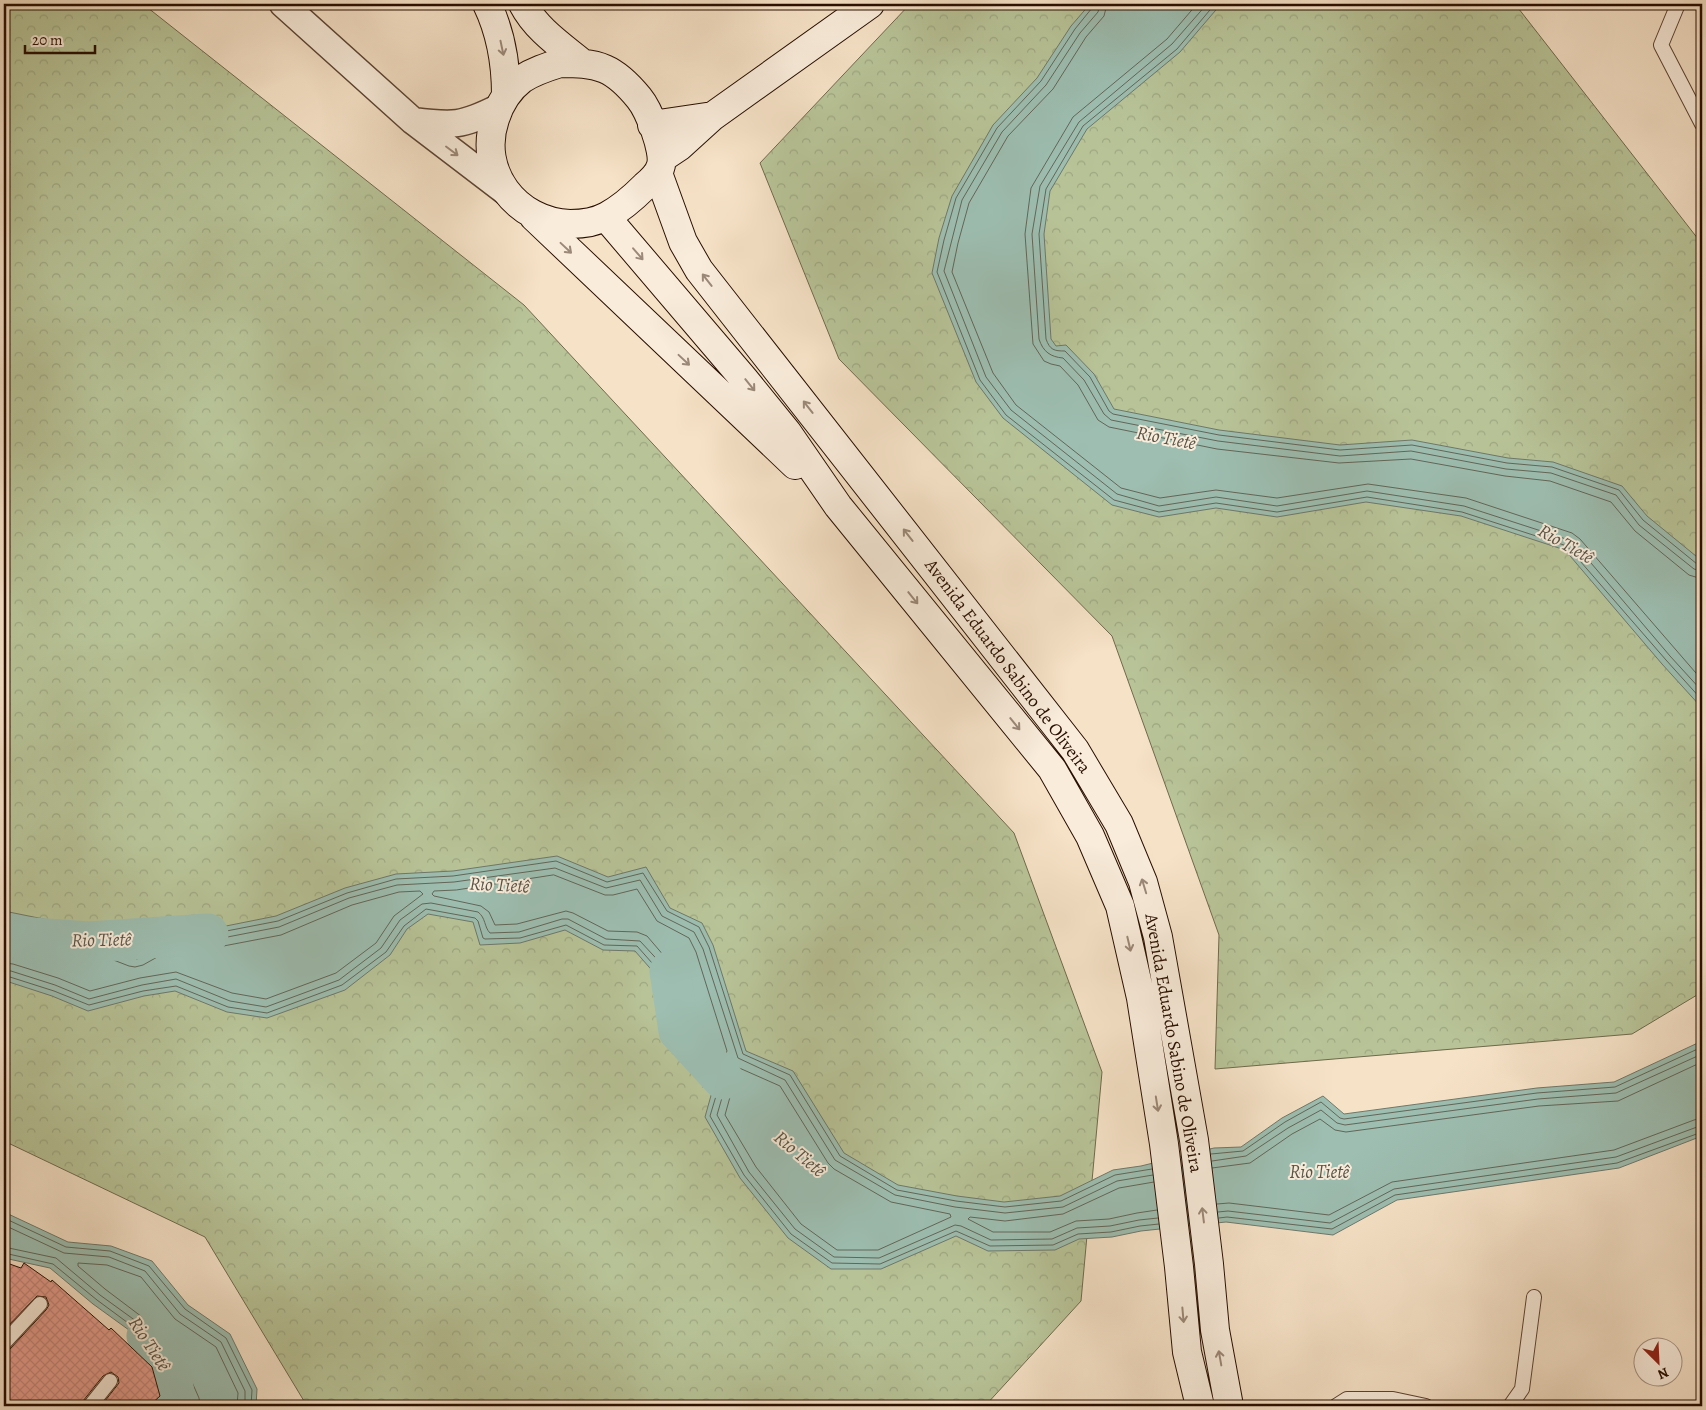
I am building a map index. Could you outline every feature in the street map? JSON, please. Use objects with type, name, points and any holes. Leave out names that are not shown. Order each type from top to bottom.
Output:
[{"type":"main road","points":[[487,4],[493,16],[502,45],[506,67],[502,101],[491,128],[490,151],[495,173],[506,192],[838,506]]},
{"type":"main road","points":[[523,4],[543,32],[582,63]]},
{"type":"main road","points":[[531,214],[555,223],[581,224],[606,217],[638,192],[660,166],[713,116],[870,4]]},
{"type":"main road","points":[[502,101],[521,80],[540,69],[560,63],[582,63],[605,69],[625,82],[641,100],[659,142],[660,166]]},
{"type":"main road","points":[[652,125],[713,116]]},
{"type":"main road","name":"Avenida Eduardo Sabino de Oliveira","points":[[660,166],[683,242],[699,270],[1075,750],[1119,824],[1143,882],[1158,937],[1194,1140],[1215,1330],[1229,1406]]},
{"type":"main road","points":[[606,217],[787,432],[838,506]]},
{"type":"main road","name":"Avenida Eduardo Sabino de Oliveira","points":[[838,506],[1052,769],[1090,836],[1120,906],[1141,998],[1164,1144],[1179,1266],[1187,1352],[1200,1406]]},
{"type":"street","points":[[283,4],[413,121],[506,192]]},
{"type":"street","points":[[413,121],[446,125],[462,124],[481,117],[502,101]]},
{"type":"lane","points":[[1678,4],[1661,45],[1702,124]]},
{"type":"lane","points":[[1510,1406],[1522,1389],[1534,1297]]},
{"type":"lane","points":[[4,1343],[40,1304]]},
{"type":"lane","points":[[90,1406],[110,1381]]},
{"type":"lane","points":[[1336,1406],[1347,1399],[1393,1398],[1426,1406]]},
{"type":"green space","points":[[4,4],[143,4],[524,305],[1014,833],[1102,1072],[1081,1301],[985,1406],[307,1406],[205,1237],[4,1141]]},
{"type":"green space","points":[[910,4],[1515,4],[1702,244],[1702,992],[1632,1034],[1215,1069],[1219,935],[1112,636],[839,359],[760,163]]},
{"type":"water","name":"Rio Tietê","points":[[1090,4],[1221,4],[1180,52],[1087,129],[1050,191],[1044,234],[1051,339],[1056,346],[1066,345],[1094,374],[1114,409],[1219,430],[1340,445],[1412,440],[1508,458],[1553,462],[1622,486],[1647,516],[1702,561],[1702,708],[1565,550],[1461,516],[1366,502],[1277,517],[1216,508],[1159,517],[1112,505],[1003,418],[976,382],[932,273],[939,238],[952,196],[993,125],[1037,78],[1071,26]]},
{"type":"water","name":"Rio Tietê","points":[[557,856],[608,877],[646,867],[670,908],[702,923],[713,945],[746,1051],[793,1071],[844,1153],[898,1185],[957,1196],[1004,1202],[1060,1196],[1113,1170],[1141,1166],[1214,1148],[1241,1147],[1282,1118],[1323,1096],[1344,1114],[1537,1088],[1614,1082],[1702,1041],[1702,1136],[1619,1168],[1397,1200],[1333,1235],[1226,1222],[1141,1231],[1112,1237],[1079,1239],[1055,1250],[988,1251],[956,1236],[881,1269],[831,1269],[788,1238],[740,1178],[705,1117],[717,1074],[694,1051],[664,1006],[656,975],[635,951],[603,950],[565,930],[520,943],[480,945],[473,922],[428,914],[407,929],[390,955],[345,990],[267,1018],[227,1012],[175,991],[144,996],[88,1011],[52,996],[4,982],[4,911],[78,926],[136,948],[162,932],[211,929],[276,916],[345,888],[396,874],[453,871]]},
{"type":"water","name":"Rio Tietê","points":[[4,1212],[68,1242],[111,1246],[152,1261],[188,1305],[230,1334],[257,1389],[256,1406],[182,1406],[172,1383],[140,1338],[93,1304],[50,1268],[4,1258]]},
{"type":"building","points":[[4,1262],[21,1268],[24,1263],[51,1282],[52,1280],[109,1330],[111,1328],[152,1367],[160,1396],[149,1406],[101,1406],[119,1383],[118,1377],[111,1372],[103,1376],[81,1406],[4,1406],[4,1352],[10,1349],[49,1305],[46,1297],[37,1296],[4,1330]]},
{"type":"waterway","name":"Rio Tietê","points":[[4,936],[89,942],[208,934]]},
{"type":"waterway","name":"Rio Tietê","points":[[670,971],[679,1031],[723,1079]]},
{"type":"waterway","name":"Rio Tietê","points":[[147,1336],[170,1368],[176,1406]]}]
